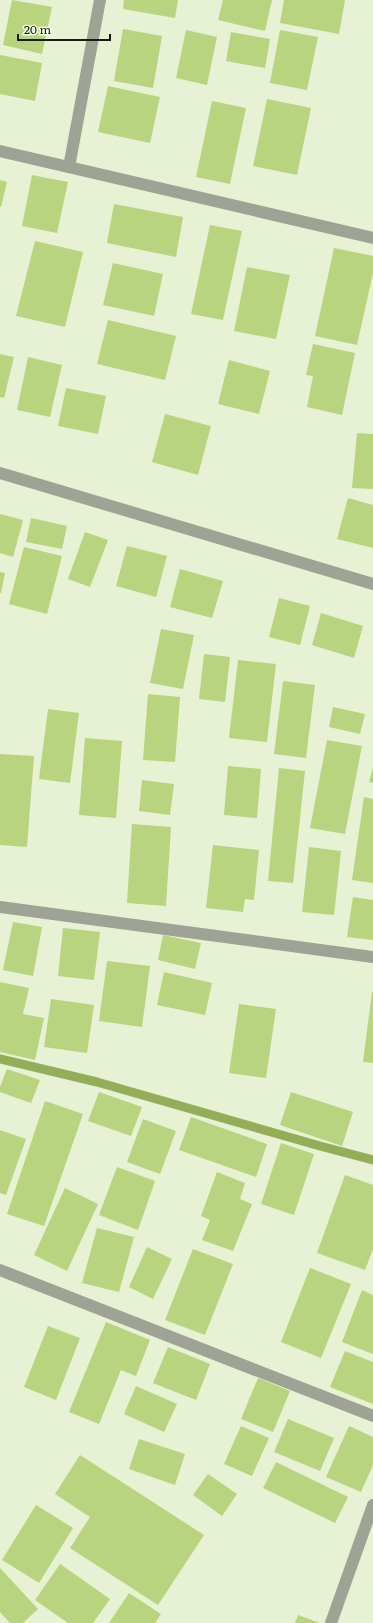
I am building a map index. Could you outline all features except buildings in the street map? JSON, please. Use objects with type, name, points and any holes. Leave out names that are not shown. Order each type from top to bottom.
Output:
[{"type":"lane","points":[[69,167],[100,0]]},
{"type":"lane","points":[[0,151],[373,238]]},
{"type":"lane","points":[[0,473],[373,584]]},
{"type":"lane","points":[[0,907],[373,957]]},
{"type":"lane","points":[[0,1270],[373,1416]]},
{"type":"lane","points":[[331,1623],[373,1505]]},
{"type":"waterway","points":[[0,1059],[97,1082],[373,1160]]}]
